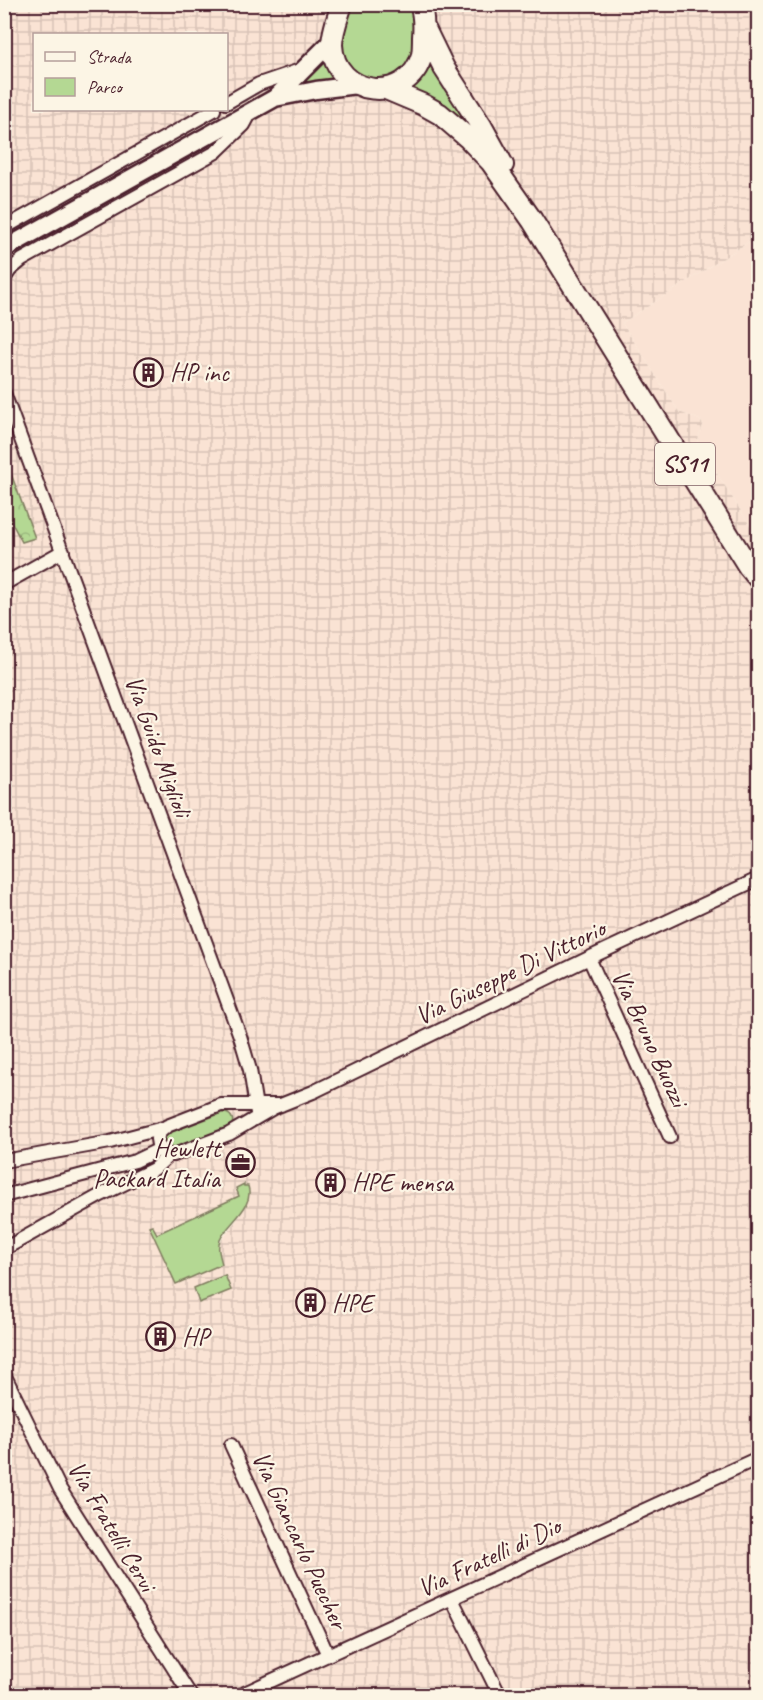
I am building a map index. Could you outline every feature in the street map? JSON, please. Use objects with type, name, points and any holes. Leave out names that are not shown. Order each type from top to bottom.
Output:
[{"type":"main road","points":[[342,4],[332,42],[334,57],[345,76],[357,85]]},
{"type":"main road","name":"SS11","points":[[357,85],[370,89],[386,89],[404,81],[417,66],[423,51],[424,14]]},
{"type":"main road","name":"SS11","points":[[424,14],[444,68],[482,127],[532,220]]},
{"type":"main road","points":[[4,249],[275,98],[332,42]]},
{"type":"main road","points":[[275,98],[357,85]]},
{"type":"main road","name":"SS11","points":[[386,89],[433,110],[461,132],[491,162],[532,220],[753,572],[759,590]]},
{"type":"street","points":[[228,101],[259,84],[304,69]]},
{"type":"street","points":[[4,279],[10,270],[22,260],[216,152],[244,124],[253,110]]},
{"type":"street","points":[[4,228],[212,111]]},
{"type":"street","name":"Via Guido Miglioli","points":[[4,393],[240,1036],[250,1070],[257,1111]]},
{"type":"street","points":[[4,584],[63,551]]},
{"type":"street","name":"Via Giuseppe Di Vittorio","points":[[110,1142],[163,1128],[219,1106],[257,1111],[281,1105],[313,1092],[589,958],[759,879]]},
{"type":"street","name":"Via Bruno Buozzi","points":[[589,958],[670,1137]]},
{"type":"street","points":[[225,1105],[234,1109],[238,1116],[238,1125],[234,1132]]},
{"type":"street","name":"Via Giuseppe Di Vittorio","points":[[162,1149],[177,1155],[234,1132],[257,1111]]},
{"type":"street","points":[[4,1249],[101,1195],[154,1169],[162,1149],[158,1135],[163,1128]]},
{"type":"street","points":[[4,1161],[110,1142],[162,1149]]},
{"type":"street","points":[[4,1196],[135,1161],[162,1149]]},
{"type":"street","name":"Via Fratelli Cervi","points":[[4,1374],[60,1489],[191,1695]]},
{"type":"street","name":"Via Giancarlo Puecher","points":[[231,1445],[328,1655]]},
{"type":"street","name":"Via Fratelli di Dio","points":[[238,1695],[759,1458]]},
{"type":"street","points":[[452,1599],[500,1695]]},
{"type":"shaded area","points":[[5,5],[758,5],[758,236],[622,323],[679,412],[700,420],[703,425],[697,442],[758,538],[758,1695],[5,1696]],"holes":[[[250,1190],[240,1215],[220,1242],[222,1264],[176,1283],[150,1226],[152,1225],[156,1234]]]},
{"type":"shaded area","points":[[758,236],[758,538],[697,442],[703,425],[700,420],[679,412],[622,323]]},
{"type":"green space","points":[[352,5],[410,5],[414,13],[415,46],[412,58],[403,71],[386,79],[368,79],[359,76],[346,63],[342,41],[346,18]]},
{"type":"green space","points":[[428,55],[478,129],[473,134],[406,90]]},
{"type":"green space","points":[[325,59],[341,80],[303,86],[302,82]]},
{"type":"green space","points":[[4,455],[35,538],[22,542],[5,510]]},
{"type":"green space","points":[[222,1113],[231,1117],[233,1122],[231,1127],[174,1150],[165,1146],[164,1138],[169,1133]]},
{"type":"green space","points":[[244,1184],[248,1186],[248,1201],[219,1243],[222,1264],[176,1284],[149,1226],[152,1225],[157,1234],[239,1196],[236,1188]]},
{"type":"green space","points":[[225,1275],[231,1290],[199,1303],[194,1288]]},
{"type":"place","name":"HP inc","points":[[149,372]]},
{"type":"place","name":"Hewlett Packard Italia","points":[[241,1163]]},
{"type":"place","name":"HPE mensa","points":[[331,1182]]},
{"type":"place","name":"HPE","points":[[311,1303]]},
{"type":"place","name":"HP","points":[[161,1337]]}]
